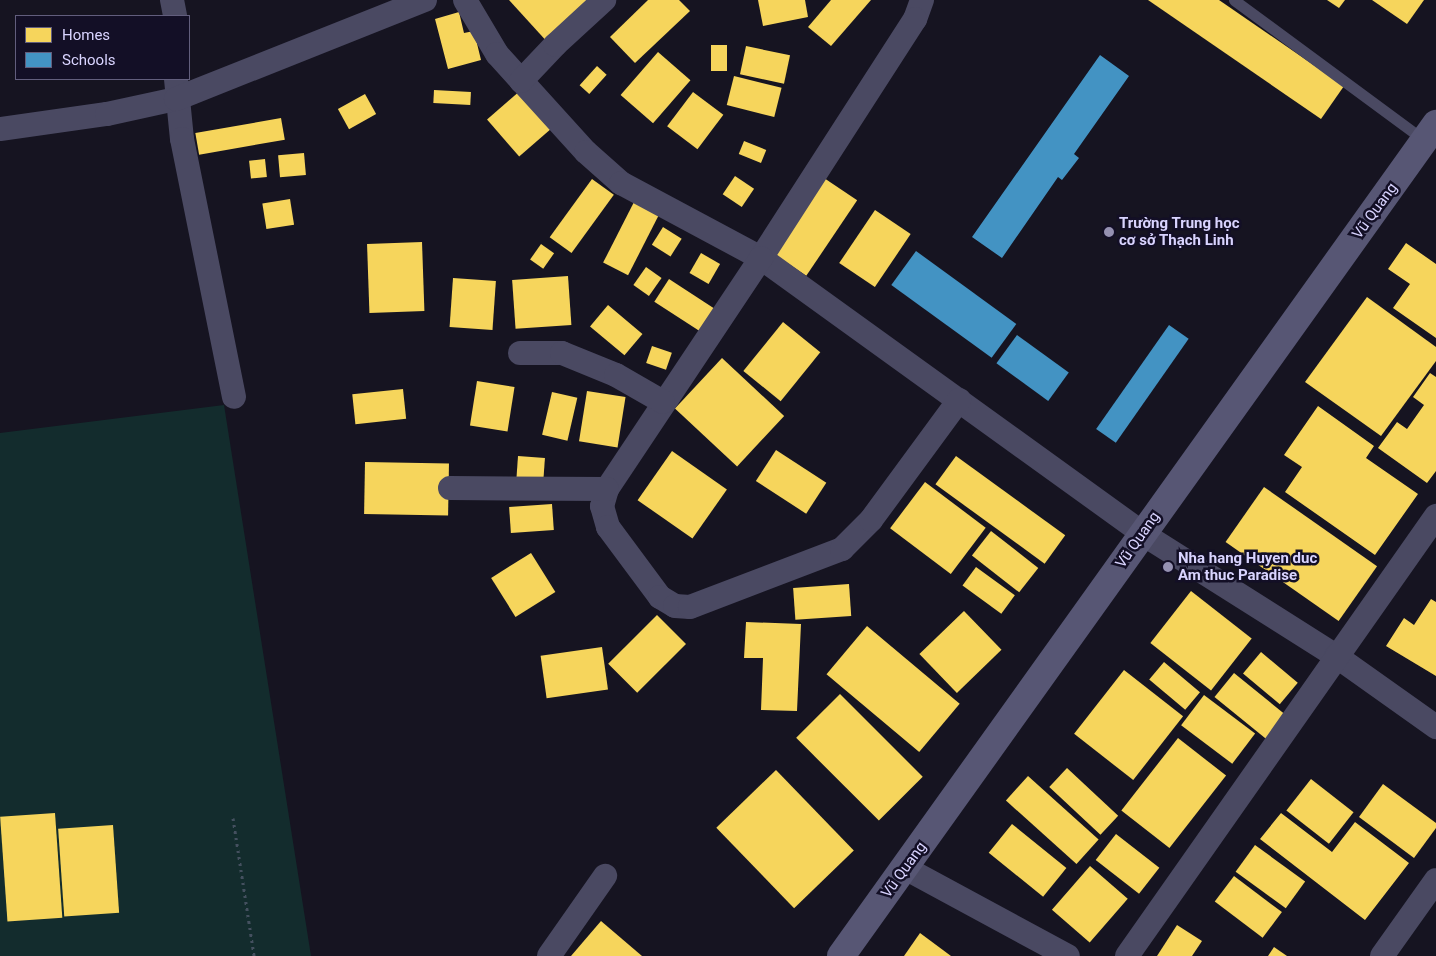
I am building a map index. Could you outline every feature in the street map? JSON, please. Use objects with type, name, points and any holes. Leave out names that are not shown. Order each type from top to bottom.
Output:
[{"type":"main road","name":"Vũ Quang","points":[[841,956],[906,868],[1142,534],[1431,132]]},
{"type":"street","points":[[172,0],[175,15]]},
{"type":"street","points":[[0,129],[107,114],[425,0]]},
{"type":"street","points":[[464,0],[497,54],[586,152],[621,183],[762,258],[1142,534],[1336,656],[1436,727]]},
{"type":"street","points":[[521,81],[555,44],[604,0]]},
{"type":"street","points":[[922,0],[915,19],[762,258],[606,489],[602,506],[608,527],[660,597],[675,606],[690,607],[842,549],[871,520],[959,400]]},
{"type":"street","points":[[176,89],[234,397]]},
{"type":"street","points":[[520,353],[562,353],[616,375],[663,402]]},
{"type":"street","points":[[450,488],[606,489]]},
{"type":"street","points":[[1127,956],[1436,516]]},
{"type":"street","points":[[906,868],[1068,956]]},
{"type":"street","points":[[549,956],[605,876]]},
{"type":"street","points":[[1382,956],[1436,880]]},
{"type":"lane","points":[[1234,0],[1431,132]]},
{"type":"path","points":[[234,818],[254,956]]},
{"type":"green space","points":[[224,405],[311,956],[0,956],[0,433]]},
{"type":"building: Homes","points":[[509,0],[600,0],[550,45]]},
{"type":"building: Homes","points":[[648,0],[679,0],[690,11],[635,63],[610,37]]},
{"type":"building: Homes","points":[[758,0],[805,0],[808,17],[763,26]]},
{"type":"building: Homes","points":[[831,0],[871,0],[831,46],[808,27]]},
{"type":"building: Homes","points":[[1148,0],[1219,0],[1344,86],[1321,119]]},
{"type":"building: Homes","points":[[1327,0],[1345,0],[1339,8]]},
{"type":"building: Homes","points":[[1372,0],[1424,0],[1407,24]]},
{"type":"building: Homes","points":[[459,12],[464,33],[474,31],[481,60],[448,69],[435,19]]},
{"type":"building: Homes","points":[[711,45],[727,45],[727,71],[711,71]]},
{"type":"building: Homes","points":[[746,46],[790,55],[784,84],[740,74]]},
{"type":"building: Homes","points":[[658,52],[690,80],[653,123],[621,95]]},
{"type":"building: Homes","points":[[597,66],[607,75],[589,94],[580,85]]},
{"type":"building: Homes","points":[[734,76],[782,88],[774,117],[727,105]]},
{"type":"building: Homes","points":[[434,90],[471,92],[470,105],[433,103]]},
{"type":"building: Homes","points":[[521,90],[553,127],[519,157],[487,120]]},
{"type":"building: Homes","points":[[693,92],[723,115],[697,149],[667,126]]},
{"type":"building: Homes","points":[[365,94],[376,114],[349,129],[338,109]]},
{"type":"building: Homes","points":[[281,118],[285,140],[199,155],[195,133]]},
{"type":"building: Homes","points":[[744,141],[766,150],[761,163],[739,154]]},
{"type":"building: Homes","points":[[304,153],[306,175],[280,177],[278,155]]},
{"type":"building: Homes","points":[[265,159],[267,177],[251,179],[249,161]]},
{"type":"building: Homes","points":[[735,176],[754,189],[742,207],[723,194]]},
{"type":"building: Homes","points":[[824,178],[857,200],[806,276],[773,253]]},
{"type":"building: Homes","points":[[592,179],[614,195],[572,253],[550,237]]},
{"type":"building: Homes","points":[[290,199],[294,225],[266,229],[262,203]]},
{"type":"building: Homes","points":[[634,202],[659,215],[628,275],[603,263]]},
{"type":"building: Homes","points":[[875,210],[911,234],[875,287],[839,263]]},
{"type":"building: Homes","points":[[663,227],[682,239],[671,256],[652,245]]},
{"type":"building: Homes","points":[[422,242],[424,311],[369,313],[367,244]]},
{"type":"building: Homes","points":[[1406,243],[1436,264],[1436,338],[1393,308],[1410,284],[1388,269]]},
{"type":"building: Homes","points":[[541,244],[554,253],[543,269],[530,260]]},
{"type":"building: Homes","points":[[701,253],[720,264],[709,284],[690,273]]},
{"type":"building: Homes","points":[[646,267],[662,278],[649,296],[633,285]]},
{"type":"building: Homes","points":[[568,276],[571,325],[516,329],[512,280]]},
{"type":"building: Homes","points":[[453,278],[496,281],[492,330],[450,327]]},
{"type":"building: Homes","points":[[669,279],[718,311],[704,334],[654,302]]},
{"type":"building: Homes","points":[[1367,297],[1436,347],[1436,361],[1381,436],[1305,382]]},
{"type":"building: Homes","points":[[608,305],[642,334],[624,355],[590,326]]},
{"type":"building: Homes","points":[[783,322],[820,352],[781,401],[743,371]]},
{"type":"building: Homes","points":[[652,346],[672,353],[666,370],[646,363]]},
{"type":"building: Homes","points":[[722,358],[784,416],[737,466],[675,408]]},
{"type":"building: Homes","points":[[1430,373],[1436,377],[1436,471],[1427,483],[1378,448],[1397,422],[1407,429],[1424,405],[1413,397]]},
{"type":"building: Homes","points":[[477,381],[515,387],[507,431],[470,425]]},
{"type":"building: Homes","points":[[403,389],[406,419],[355,424],[352,394]]},
{"type":"building: Homes","points":[[587,391],[626,397],[618,447],[579,441]]},
{"type":"building: Homes","points":[[552,392],[577,398],[567,441],[542,435]]},
{"type":"building: Homes","points":[[1318,406],[1374,446],[1366,458],[1418,494],[1375,555],[1285,492],[1302,467],[1284,455]]},
{"type":"building: Homes","points":[[776,450],[826,483],[806,514],[756,481]]},
{"type":"building: Homes","points":[[672,451],[727,489],[692,539],[638,500]]},
{"type":"building: Homes","points":[[518,456],[545,458],[543,480],[516,478]]},
{"type":"building: Homes","points":[[956,456],[1065,535],[1045,564],[935,484]]},
{"type":"building: Homes","points":[[365,462],[449,463],[448,515],[364,514]]},
{"type":"building: Homes","points":[[925,482],[986,528],[951,574],[890,528]]},
{"type":"building: Homes","points":[[1264,487],[1377,566],[1339,621],[1226,542]]},
{"type":"building: Homes","points":[[552,504],[554,530],[511,533],[509,507]]},
{"type":"building: Homes","points":[[991,531],[1038,568],[1019,592],[972,555]]},
{"type":"building: Homes","points":[[531,553],[555,592],[516,617],[491,578]]},
{"type":"building: Homes","points":[[976,567],[1015,595],[1001,614],[962,586]]},
{"type":"building: Homes","points":[[849,584],[851,616],[795,620],[793,588]]},
{"type":"building: Homes","points":[[1191,591],[1252,638],[1211,690],[1150,643]]},
{"type":"building: Homes","points":[[1431,599],[1436,602],[1436,676],[1386,646],[1404,618],[1414,625]]},
{"type":"building: Homes","points":[[964,611],[1002,650],[957,693],[919,654]]},
{"type":"building: Homes","points":[[657,615],[686,644],[637,693],[608,664]]},
{"type":"building: Homes","points":[[746,622],[801,624],[797,711],[761,710],[763,658],[744,658]]},
{"type":"building: Homes","points":[[867,626],[960,704],[919,752],[827,674]]},
{"type":"building: Homes","points":[[602,647],[608,690],[547,698],[541,656]]},
{"type":"building: Homes","points":[[1261,652],[1298,683],[1280,704],[1243,673]]},
{"type":"building: Homes","points":[[1164,662],[1200,692],[1185,710],[1149,680]]},
{"type":"building: Homes","points":[[1124,670],[1183,716],[1133,780],[1074,734]]},
{"type":"building: Homes","points":[[1234,673],[1286,715],[1267,739],[1214,697]]},
{"type":"building: Homes","points":[[840,694],[923,777],[879,821],[796,738]]},
{"type":"building: Homes","points":[[1204,695],[1255,734],[1232,764],[1181,725]]},
{"type":"building: Homes","points":[[1178,738],[1226,776],[1169,848],[1121,810]]},
{"type":"building: Homes","points":[[1067,768],[1118,816],[1100,835],[1049,787]]},
{"type":"building: Homes","points":[[776,770],[854,851],[794,908],[716,828]]},
{"type":"building: Homes","points":[[1028,776],[1099,840],[1077,864],[1006,801]]},
{"type":"building: Homes","points":[[1311,779],[1354,812],[1329,844],[1286,811]]},
{"type":"building: Homes","points":[[1383,784],[1436,823],[1436,828],[1414,858],[1359,817]]},
{"type":"building: Homes","points":[[55,813],[62,918],[7,922],[0,817]]},
{"type":"building: Homes","points":[[1281,813],[1332,852],[1355,822],[1409,863],[1365,920],[1260,839]]},
{"type":"building: Homes","points":[[1012,824],[1066,868],[1043,897],[989,853]]},
{"type":"building: Homes","points":[[113,825],[119,913],[64,917],[58,829]]},
{"type":"building: Homes","points":[[1116,834],[1159,868],[1139,894],[1096,860]]},
{"type":"building: Homes","points":[[1255,845],[1305,881],[1286,908],[1236,872]]},
{"type":"building: Homes","points":[[1090,866],[1128,899],[1090,943],[1052,910]]},
{"type":"building: Homes","points":[[1234,876],[1282,912],[1263,938],[1215,902]]},
{"type":"building: Homes","points":[[601,921],[642,956],[571,956]]},
{"type":"building: Homes","points":[[1177,925],[1202,941],[1192,956],[1157,956]]},
{"type":"building: Homes","points":[[920,933],[951,956],[904,956]]},
{"type":"building: Homes","points":[[1274,947],[1287,956],[1268,956]]},
{"type":"building: Schools","points":[[1100,55],[1129,76],[1074,154],[1079,158],[1062,180],[1058,177],[1002,258],[972,237]]},
{"type":"building: Schools","points":[[916,251],[1016,324],[992,358],[891,285]]},
{"type":"building: Schools","points":[[1169,325],[1189,339],[1116,443],[1096,429]]},
{"type":"building: Schools","points":[[1017,335],[1069,373],[1048,401],[996,363]]},
{"type":"place","name":"Trường Trung học cơ sở Thạch Linh","points":[[1109,232]]},
{"type":"place","name":"Nha hang Huyen duc Am thuc Paradise","points":[[1168,567]]}]
